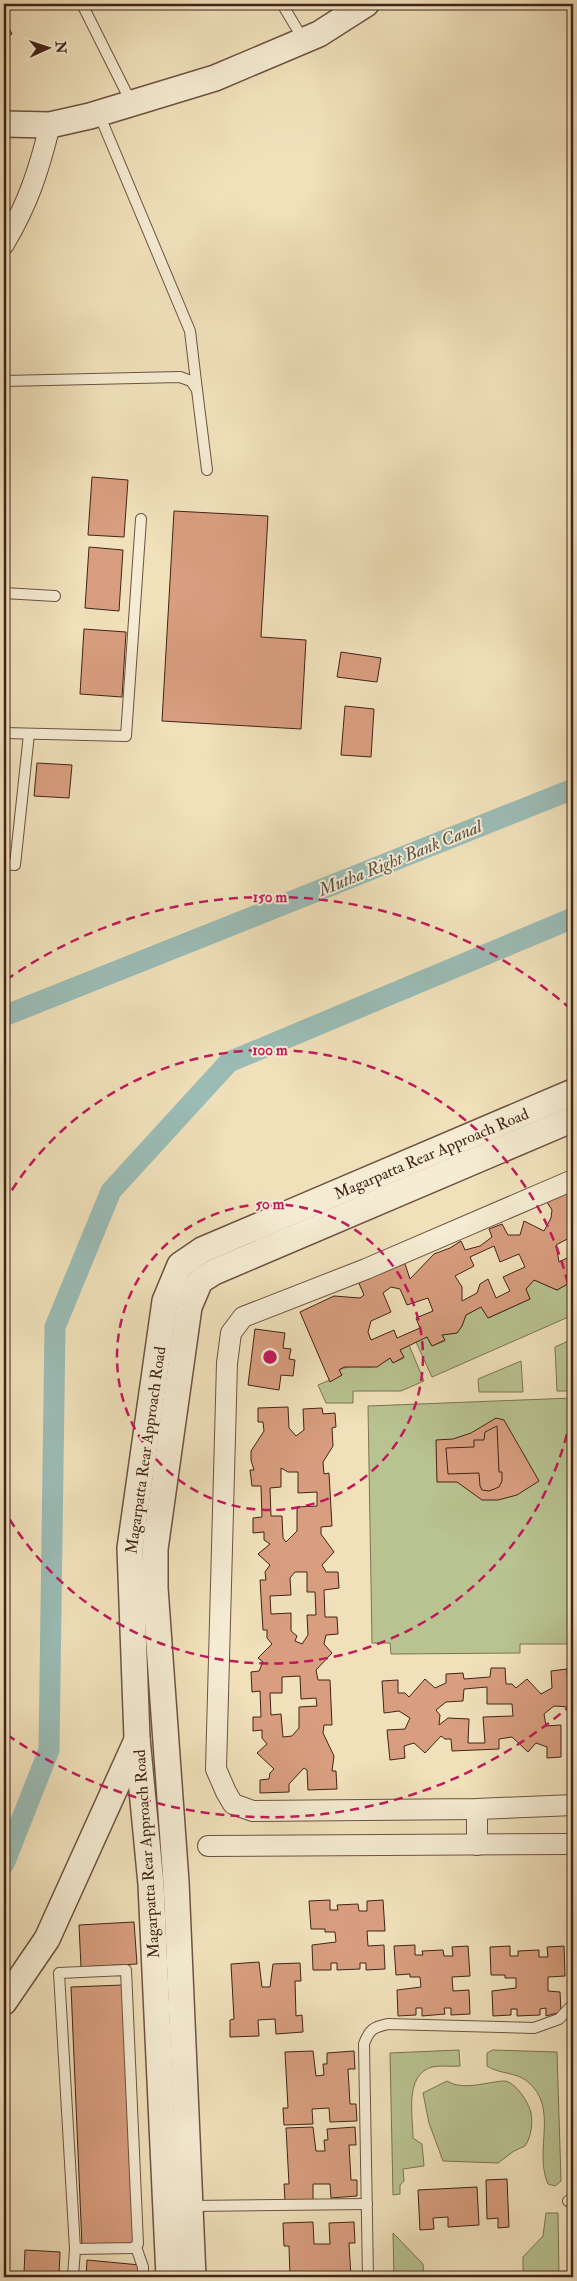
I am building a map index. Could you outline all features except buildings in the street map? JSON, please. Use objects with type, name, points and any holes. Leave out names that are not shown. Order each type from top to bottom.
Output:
[{"type":"street","points":[[4,124],[50,125],[98,113],[214,78],[319,34],[366,4]]},
{"type":"street","points":[[4,244],[25,208],[38,173],[50,125]]},
{"type":"street","name":"Magarpatta Rear Approach Road","points":[[194,2277],[178,2207],[152,1884],[137,1738],[130,1548],[166,1301],[180,1265],[202,1250],[573,1092]]},
{"type":"street","name":"Magarpatta Rear Approach Road","points":[[169,2277],[178,2207],[176,1882],[155,1588],[155,1549],[189,1307],[200,1281],[214,1272],[573,1119]]},
{"type":"street","points":[[573,1180],[366,1269],[244,1317],[231,1332],[227,1362],[222,1479],[216,1769],[233,1804],[253,1811],[476,1810],[573,1806]]},
{"type":"street","points":[[4,2002],[47,1939],[137,1738],[163,1708]]},
{"type":"street","points":[[476,1810],[477,1846]]},
{"type":"street","points":[[208,1846],[573,1844]]},
{"type":"lane","points":[[82,4],[130,102]]},
{"type":"lane","points":[[282,4],[304,40]]},
{"type":"lane","points":[[98,113],[190,331],[206,470]]},
{"type":"lane","points":[[4,381],[180,377],[191,381],[196,390]]},
{"type":"lane","points":[[4,733],[126,736],[142,519]]},
{"type":"lane","points":[[4,593],[55,596]]},
{"type":"lane","points":[[4,864],[15,865],[29,734]]},
{"type":"lane","points":[[72,2277],[76,2249],[59,1973],[126,1970],[138,2241],[136,2247],[143,2266],[144,2277]]},
{"type":"lane","points":[[368,2277],[364,2044],[368,2033],[374,2027],[388,2024],[534,2028],[559,2020],[573,2004]]},
{"type":"lane","points":[[178,2207],[367,2204]]},
{"type":"lane","points":[[76,2249],[136,2247]]},
{"type":"green space","points":[[534,1280],[557,1290],[573,1281],[573,1315],[432,1377],[416,1342],[427,1337],[432,1346],[445,1341],[442,1335],[457,1333],[466,1315],[481,1307],[489,1318],[530,1299],[526,1289]]},
{"type":"green space","points":[[573,1339],[573,1391],[557,1391],[555,1347]]},
{"type":"green space","points":[[409,1345],[424,1381],[401,1391],[353,1391],[353,1403],[326,1403],[318,1385],[342,1375],[339,1370],[353,1366],[375,1366],[390,1358],[393,1363],[404,1358],[400,1350]]},
{"type":"green space","points":[[521,1361],[523,1392],[479,1392],[478,1379]]},
{"type":"green space","points":[[573,1398],[573,1644],[520,1644],[520,1653],[391,1654],[390,1643],[372,1643],[368,1406]]},
{"type":"green space","points":[[459,2050],[460,2066],[432,2067],[423,2071],[417,2078],[412,2097],[413,2138],[422,2144],[424,2166],[403,2169],[404,2181],[400,2185],[400,2194],[393,2195],[390,2053]]},
{"type":"green space","points":[[493,2050],[557,2052],[561,2181],[555,2186],[548,2184],[544,2171],[544,2116],[537,2092],[522,2078],[487,2066],[487,2053]]},
{"type":"green space","points":[[447,2081],[467,2086],[504,2081],[517,2088],[531,2113],[531,2130],[525,2146],[514,2151],[498,2163],[443,2161],[429,2123],[423,2093]]},
{"type":"green space","points":[[546,2213],[558,2213],[559,2277],[523,2277],[523,2257],[543,2236]]},
{"type":"green space","points":[[393,2233],[423,2264],[424,2277],[394,2277]]},
{"type":"waterway","name":"Mutha Right Bank Canal","points":[[4,1016],[573,789]]},
{"type":"waterway","points":[[4,1864],[49,1750],[55,1327],[111,1191],[229,1062],[573,918]]}]
